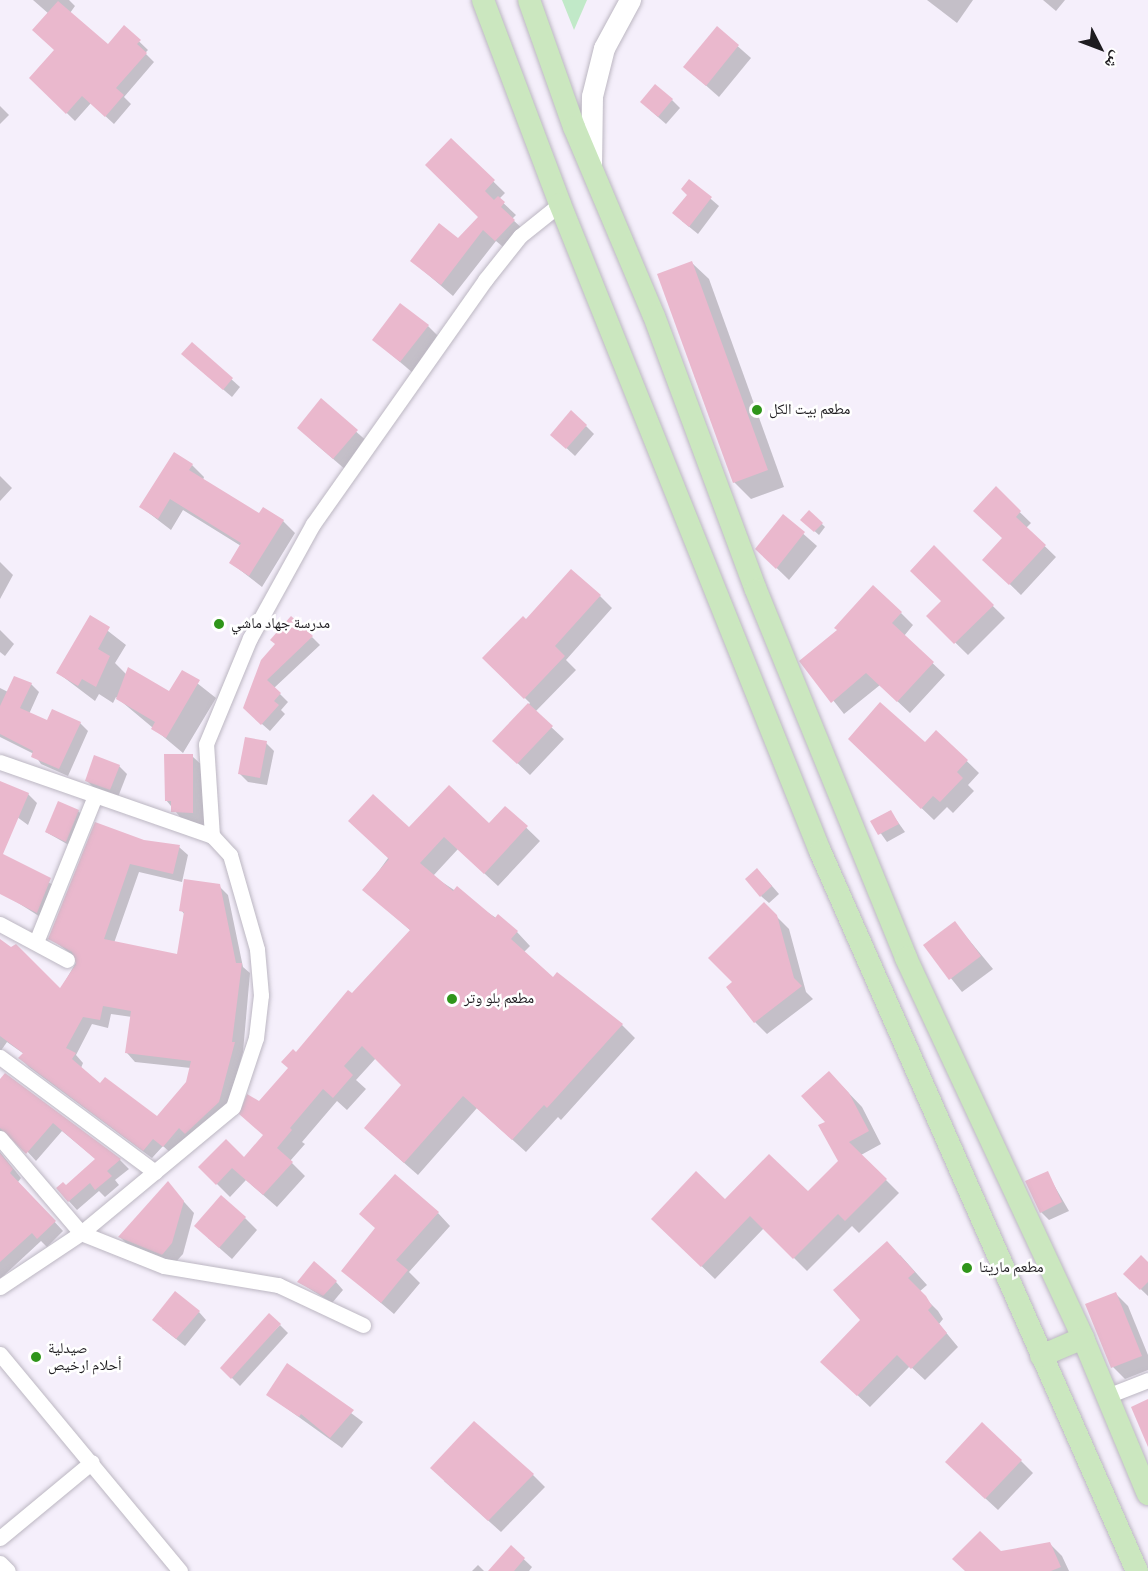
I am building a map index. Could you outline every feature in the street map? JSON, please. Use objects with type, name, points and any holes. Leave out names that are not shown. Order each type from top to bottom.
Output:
[{"type":"main road","points":[[483,0],[560,204],[820,851],[1137,1571]]},
{"type":"main road","points":[[529,0],[591,168],[654,316],[756,590],[906,958],[1083,1338],[1148,1494]]},
{"type":"main road","points":[[591,168],[592,96],[604,48],[630,0]]},
{"type":"main road","points":[[718,600],[756,590]]},
{"type":"main road","points":[[1041,1356],[1083,1338]]},
{"type":"street","points":[[212,837],[206,744],[250,638],[313,524],[485,280],[520,236],[560,204]]},
{"type":"street","points":[[0,762],[212,837],[230,855],[256,949],[261,995],[256,1038],[233,1107],[81,1233],[0,1287]]},
{"type":"street","points":[[36,942],[95,796]]},
{"type":"street","points":[[0,924],[67,960]]},
{"type":"street","points":[[0,1057],[155,1172]]},
{"type":"street","points":[[0,1138],[81,1233],[164,1266],[278,1286],[363,1325]]},
{"type":"street","points":[[0,1354],[92,1462],[180,1571]]},
{"type":"street","points":[[1107,1396],[1148,1380]]},
{"type":"street","points":[[0,1538],[92,1462]]},
{"type":"street","points":[[0,1563],[8,1571]]},
{"type":"green space","points":[[562,0],[587,0],[574,30]]},
{"type":"building","points":[[58,1],[108,44],[124,25],[141,40],[137,44],[147,53],[116,88],[124,95],[105,117],[82,96],[66,114],[29,78],[54,50],[32,30]]},
{"type":"building","points":[[717,26],[739,45],[706,86],[683,67]]},
{"type":"building","points":[[655,84],[673,99],[658,117],[640,102]]},
{"type":"building","points":[[451,138],[495,180],[485,191],[494,200],[498,196],[505,202],[501,207],[515,220],[495,241],[483,230],[441,285],[410,261],[439,223],[458,238],[478,217],[425,165]]},
{"type":"building","points":[[689,179],[712,197],[689,227],[672,213],[687,195],[681,189]]},
{"type":"building","points":[[692,261],[768,470],[733,483],[657,274]]},
{"type":"building","points":[[400,303],[429,325],[400,362],[372,340]]},
{"type":"building","points":[[192,342],[233,378],[223,390],[181,354]]},
{"type":"building","points":[[321,398],[358,430],[333,459],[297,428]]},
{"type":"building","points":[[571,410],[587,425],[566,449],[550,435]]},
{"type":"building","points":[[174,452],[193,464],[189,470],[259,513],[263,507],[284,520],[249,576],[229,563],[241,543],[170,499],[158,519],[139,507]]},
{"type":"building","points":[[996,486],[1021,511],[1016,517],[1046,545],[1009,585],[982,560],[1002,538],[973,511]]},
{"type":"building","points":[[809,510],[823,523],[814,532],[800,520]]},
{"type":"building","points":[[783,514],[805,532],[776,569],[755,549]]},
{"type":"building","points":[[934,545],[994,605],[954,644],[926,616],[941,601],[910,571]]},
{"type":"building","points":[[571,569],[601,595],[555,646],[565,656],[524,699],[482,658],[523,616],[526,619]]},
{"type":"building","points":[[873,585],[902,612],[892,623],[934,662],[897,702],[866,673],[831,703],[799,661],[837,630],[834,628]]},
{"type":"building","points":[[90,615],[110,627],[98,649],[110,656],[96,687],[82,679],[78,686],[56,673]]},
{"type":"building","points":[[291,616],[313,636],[267,680],[281,693],[274,701],[279,705],[261,725],[243,708],[261,660],[275,644],[270,640]]},
{"type":"building","points":[[128,667],[169,691],[182,670],[200,680],[166,738],[151,729],[155,722],[116,699]]},
{"type":"building","points":[[14,676],[32,683],[20,708],[47,720],[52,709],[81,722],[59,769],[31,757],[33,751],[0,734],[0,706]]},
{"type":"building","points":[[880,702],[925,742],[936,730],[968,760],[957,772],[963,778],[940,802],[933,796],[921,809],[848,739]]},
{"type":"building","points":[[528,703],[553,726],[517,764],[492,741]]},
{"type":"building","points":[[245,737],[267,741],[260,778],[238,774]]},
{"type":"building","points":[[164,754],[193,754],[193,813],[171,812],[171,801],[165,801]]},
{"type":"building","points":[[94,755],[120,765],[110,790],[85,781]]},
{"type":"building","points":[[0,781],[29,793],[3,854],[51,878],[37,913],[0,894]]},
{"type":"building","points":[[449,785],[489,823],[505,806],[528,826],[484,874],[444,837],[420,863],[453,891],[457,886],[495,918],[498,914],[518,931],[511,939],[553,977],[557,972],[623,1024],[547,1108],[544,1105],[512,1140],[463,1096],[404,1163],[364,1128],[401,1085],[362,1046],[344,1066],[353,1075],[333,1098],[323,1089],[290,1128],[292,1130],[277,1148],[293,1162],[263,1195],[232,1168],[216,1185],[198,1167],[226,1139],[244,1157],[263,1135],[239,1114],[247,1094],[259,1101],[288,1068],[281,1062],[293,1049],[296,1052],[348,990],[352,993],[410,930],[362,890],[389,859],[348,821],[373,794],[409,827]]},
{"type":"building","points":[[58,801],[79,810],[66,842],[45,832]]},
{"type":"building","points":[[891,810],[899,824],[878,835],[870,821]]},
{"type":"building","points":[[95,822],[144,840],[180,845],[173,874],[130,864],[104,939],[177,954],[184,912],[179,911],[184,879],[220,884],[236,963],[242,963],[232,1042],[235,1042],[219,1102],[185,1134],[179,1128],[163,1147],[153,1139],[143,1151],[18,1058],[23,1053],[0,1036],[0,939],[11,947],[16,944],[60,988],[76,964],[72,952],[48,939]],"holes":[[[103,1006],[131,1011],[125,1053],[191,1061],[186,1082],[157,1116],[105,1077],[100,1083],[72,1059],[76,1053],[66,1048],[83,1017],[100,1020]]]},
{"type":"building","points":[[757,868],[772,886],[760,897],[745,879]]},
{"type":"building","points":[[764,902],[777,915],[794,978],[802,986],[754,1023],[726,987],[732,982],[708,958]]},
{"type":"building","points":[[955,921],[981,956],[949,980],[923,945]]},
{"type":"building","points":[[829,1071],[849,1093],[869,1131],[849,1142],[887,1179],[845,1221],[838,1214],[793,1259],[750,1216],[701,1267],[651,1219],[696,1171],[725,1199],[769,1154],[808,1191],[838,1161],[818,1125],[825,1122],[801,1096]]},
{"type":"building","points":[[5,1073],[121,1159],[107,1171],[112,1176],[95,1190],[90,1183],[68,1202],[56,1188],[63,1182],[66,1185],[95,1159],[53,1123],[26,1154],[0,1128],[0,1079]]},
{"type":"building","points":[[0,1153],[13,1169],[10,1173],[56,1221],[37,1239],[32,1233],[0,1262]]},
{"type":"building","points":[[1048,1171],[1062,1202],[1040,1213],[1025,1181]]},
{"type":"building","points":[[395,1174],[439,1212],[396,1260],[408,1270],[381,1303],[341,1271],[375,1228],[359,1214]]},
{"type":"building","points":[[168,1181],[184,1201],[172,1243],[162,1255],[118,1237]]},
{"type":"building","points":[[221,1195],[246,1217],[219,1248],[194,1226]]},
{"type":"building","points":[[887,1241],[915,1272],[908,1278],[926,1296],[932,1306],[928,1310],[947,1333],[911,1369],[897,1355],[857,1396],[820,1362],[860,1320],[833,1290]]},
{"type":"building","points":[[1141,1255],[1148,1262],[1148,1282],[1140,1290],[1123,1274]]},
{"type":"building","points":[[314,1261],[337,1281],[323,1296],[297,1282]]},
{"type":"building","points":[[175,1291],[200,1311],[176,1339],[152,1320]]},
{"type":"building","points":[[1116,1292],[1142,1356],[1111,1368],[1085,1304]]},
{"type":"building","points":[[269,1313],[281,1324],[231,1379],[220,1368]]},
{"type":"building","points":[[287,1363],[354,1410],[330,1438],[301,1414],[299,1417],[266,1395]]},
{"type":"building","points":[[1148,1399],[1148,1447],[1131,1407]]},
{"type":"building","points":[[474,1421],[534,1474],[488,1521],[430,1468]]},
{"type":"building","points":[[982,1422],[1022,1460],[985,1499],[945,1462]]},
{"type":"building","points":[[980,1531],[1001,1551],[1050,1542],[1061,1567],[1051,1571],[965,1571],[952,1559]]},
{"type":"building","points":[[511,1545],[525,1558],[514,1571],[488,1571]]},
{"type":"place","name":"مطعم بيت الكل","points":[[757,410]]},
{"type":"place","name":"مدرسة جهاد ماشي","points":[[219,624]]},
{"type":"place","name":"مطعم بلو وتر","points":[[452,999]]},
{"type":"place","name":"مطعم ماريتا","points":[[967,1268]]},
{"type":"place","name":"صيدلية أحلام ارخيص","points":[[36,1357]]}]
